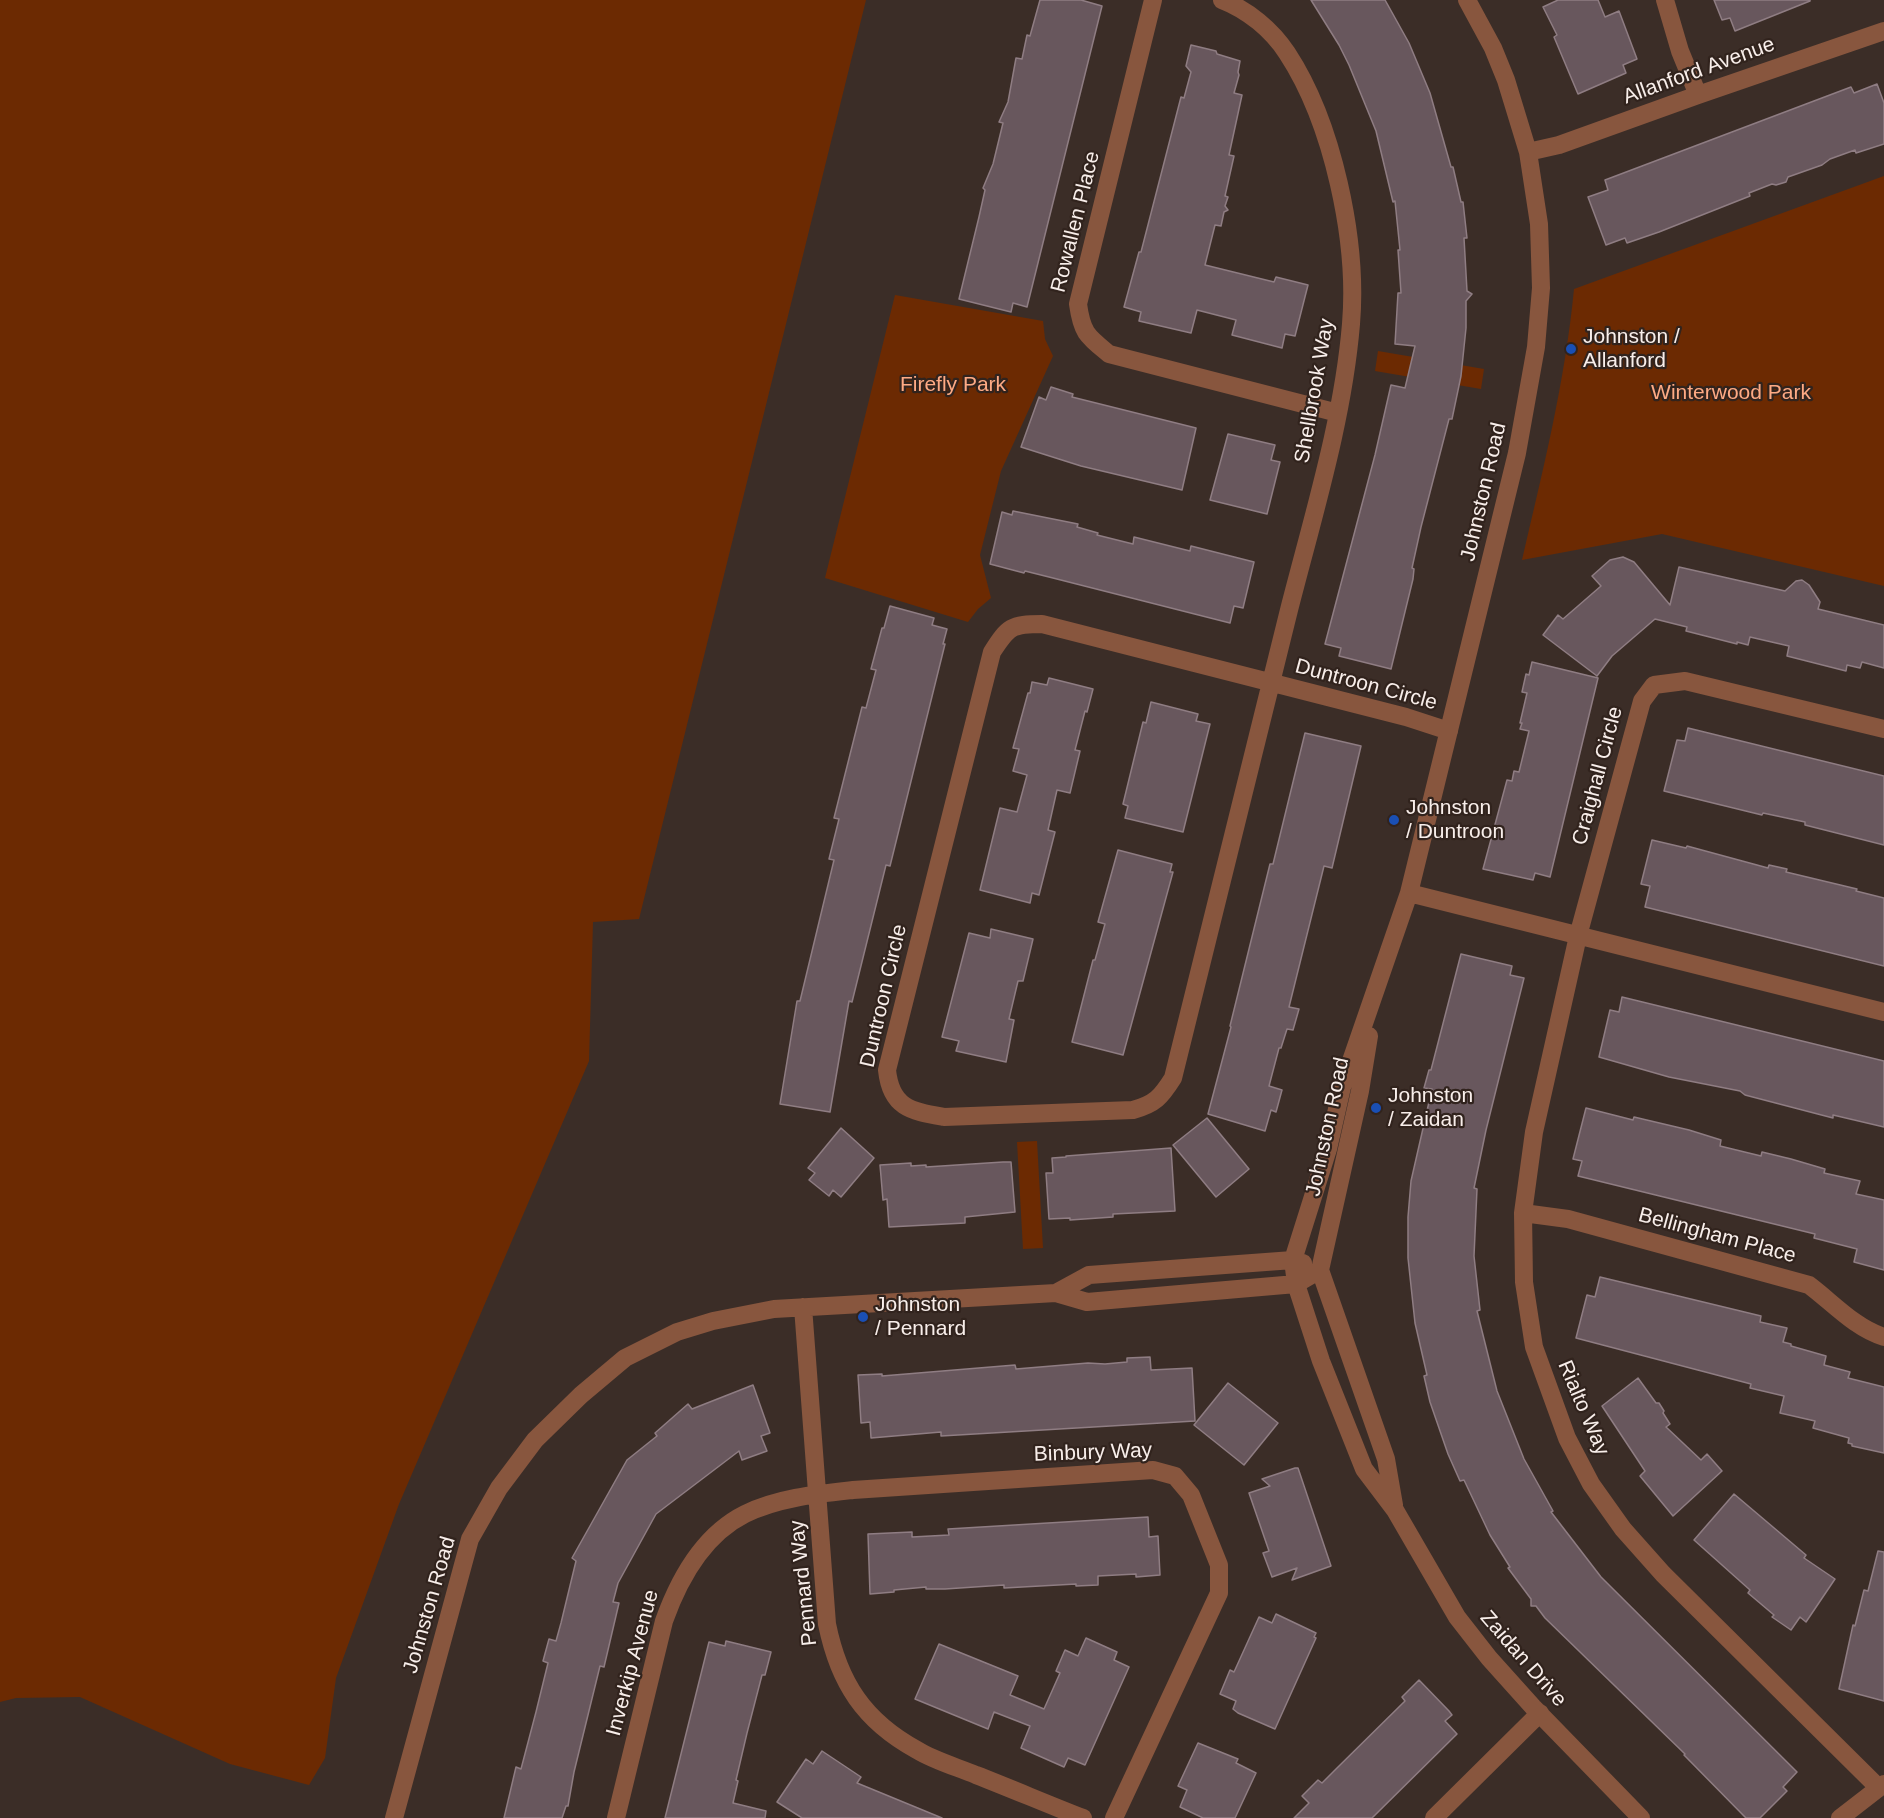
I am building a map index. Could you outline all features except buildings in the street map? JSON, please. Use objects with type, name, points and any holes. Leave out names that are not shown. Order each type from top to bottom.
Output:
[{"type":"street","name":"Rowallen Place","points":[[1153,0],[1078,304],[1081,324],[1090,339],[1109,354],[1338,413]]},
{"type":"street","name":"Shellbrook Way","points":[[1222,0],[1237,6],[1263,25],[1286,51],[1301,77],[1322,125],[1335,170],[1348,232],[1351,322],[1338,413],[1271,684]]},
{"type":"street","name":"Johnston Road","points":[[1296,1284],[1293,1260],[1328,1149],[1342,1087],[1409,893],[1517,453],[1536,347],[1541,288],[1539,224],[1528,152],[1506,80],[1467,0]]},
{"type":"street","points":[[1665,0],[1680,51],[1698,94]]},
{"type":"street","name":"Allanford Avenue","points":[[1528,152],[1559,145],[1698,94],[1884,31]]},
{"type":"street","name":"Duntroon Circle","points":[[1271,684],[1173,1078],[1163,1095],[1148,1106],[1133,1110],[1002,1115],[944,1116],[916,1112],[901,1104],[889,1085],[887,1070],[992,652],[1006,631],[1024,624],[1042,624],[1406,717],[1449,731]]},
{"type":"street","name":"Craighall Circle","points":[[1578,936],[1642,701],[1654,685],[1685,681],[1884,729]]},
{"type":"street","points":[[1409,893],[1884,1012]]},
{"type":"street","name":"Rialto Way","points":[[1578,936],[1534,1132],[1523,1213],[1524,1282],[1533,1347],[1567,1438],[1591,1484],[1623,1528],[1663,1574],[1882,1786]]},
{"type":"street","name":"Johnston Road","points":[[394,1818],[470,1539],[499,1488],[535,1440],[581,1395],[625,1358],[677,1332],[713,1321],[774,1309],[1056,1293],[1087,1302],[1296,1284],[1320,1270],[1360,1091],[1376,993]]},
{"type":"street","name":"Bellingham Place","points":[[1523,1213],[1568,1220],[1809,1285],[1834,1303],[1849,1318],[1874,1334],[1884,1337]]},
{"type":"street","name":"Johnston Road","points":[[1056,1293],[1089,1275],[1293,1260],[1320,1270]]},
{"type":"street","name":"Zaidan Drive","points":[[1320,1270],[1386,1459],[1395,1510]]},
{"type":"street","name":"Zaidan Drive","points":[[1296,1284],[1322,1361],[1364,1469],[1395,1510],[1456,1617],[1489,1658],[1641,1818]]},
{"type":"street","name":"Pennard Way","points":[[803,1307],[827,1624],[833,1653],[844,1680],[878,1724],[918,1752],[1083,1818]]},
{"type":"street","name":"Binbury Way","points":[[817,1494],[876,1487],[1153,1470],[1175,1476],[1191,1495],[1219,1565],[1219,1593],[1114,1818]]},
{"type":"street","name":"Inverkip Avenue","points":[[616,1818],[664,1621],[685,1572],[700,1551],[744,1515],[762,1507],[817,1494]]},
{"type":"street","points":[[1434,1818],[1540,1713]]},
{"type":"street","points":[[1840,1818],[1882,1786]]},
{"type":"green space","points":[[0,0],[866,0],[639,919],[593,922],[589,1061],[399,1504],[336,1678],[325,1758],[309,1785],[230,1764],[80,1697],[16,1698],[0,1702]]},
{"type":"green space","name":"Winterwood Park","points":[[1884,176],[1884,586],[1662,534],[1522,560],[1559,392],[1574,289]]},
{"type":"green space","name":"Firefly Park","points":[[895,295],[1043,321],[1045,339],[1053,356],[1001,471],[980,555],[991,598],[968,622],[825,578]]},
{"type":"green space","points":[[1378,351],[1484,369],[1481,389],[1375,371]]},
{"type":"green space","points":[[1037,1141],[1043,1248],[1023,1249],[1017,1142]]},
{"type":"place","name":"Johnston / Allanford","points":[[1571,349]]},
{"type":"place","name":"Johnston / Duntroon","points":[[1394,820]]},
{"type":"place","name":"Johnston / Zaidan","points":[[1376,1108]]},
{"type":"place","name":"Johnston / Pennard","points":[[863,1317]]}]
